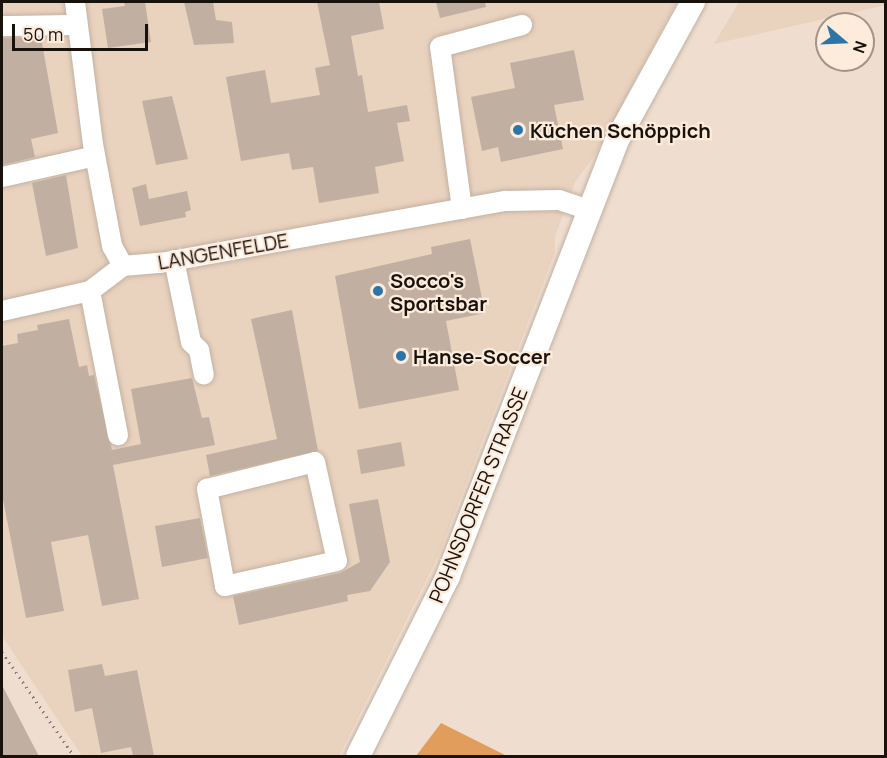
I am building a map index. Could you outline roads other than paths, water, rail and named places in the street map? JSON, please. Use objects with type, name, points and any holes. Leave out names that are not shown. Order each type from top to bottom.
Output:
[{"type":"main road","name":"POHNSDORFER STRASSE","points":[[358,756],[448,576],[616,142],[693,2]]},
{"type":"street","points":[[2,311],[90,291],[123,266],[112,246],[95,156],[75,2]]},
{"type":"street","points":[[2,26],[77,25]]},
{"type":"street","points":[[462,208],[440,47],[522,25]]},
{"type":"street","points":[[2,177],[95,156]]},
{"type":"street","name":"LANGENFELDE","points":[[123,266],[174,260],[506,201],[559,200],[589,210]]},
{"type":"street","points":[[174,260],[191,342],[199,350],[204,375]]},
{"type":"street","points":[[90,291],[118,435]]},
{"type":"street","points":[[315,462],[323,496],[337,561],[225,586],[207,489],[315,462]]},
{"type":"place","name":"Küchen Schöppich","points":[[518,130]]},
{"type":"place","name":"Socco's Sportsbar","points":[[378,291]]},
{"type":"place","name":"Hanse-Soccer","points":[[401,356]]}]
